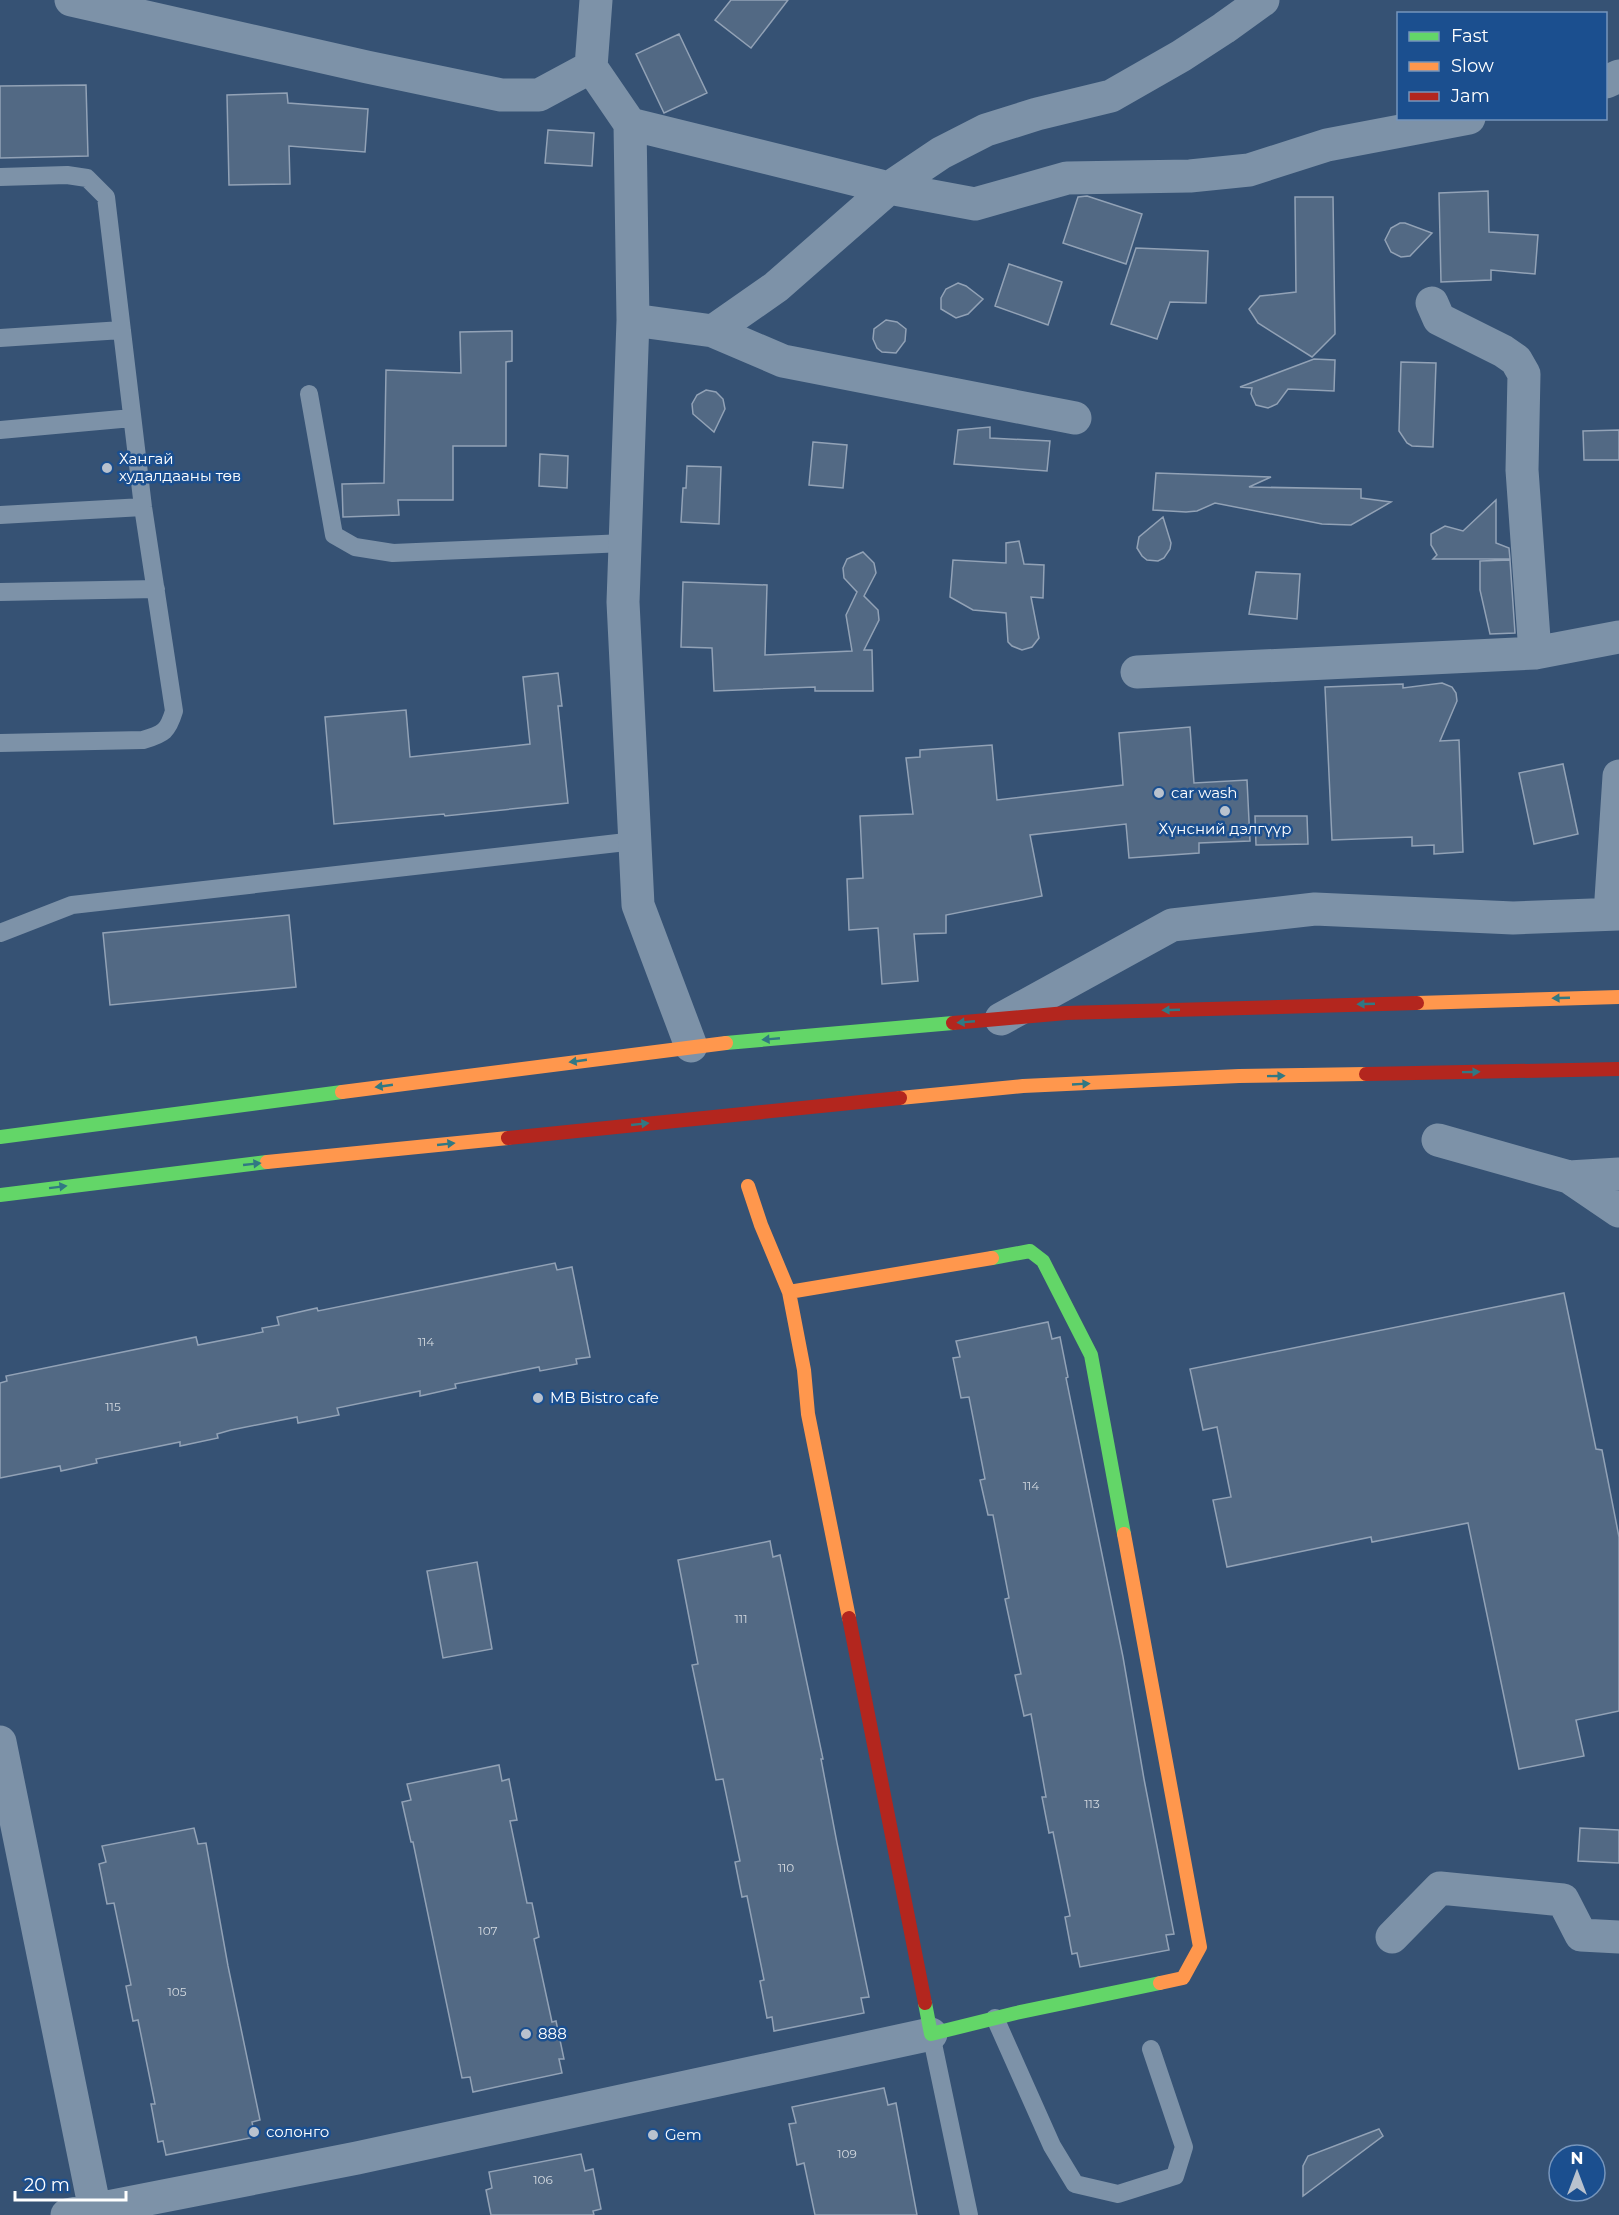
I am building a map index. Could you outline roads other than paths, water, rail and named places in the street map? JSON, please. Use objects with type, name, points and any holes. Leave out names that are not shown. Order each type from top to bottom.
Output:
[{"type":"main road","points":[[0,1137],[690,1046],[1066,1012],[1619,997]]},
{"type":"main road","points":[[0,1195],[216,1167],[1023,1086],[1239,1076],[1619,1069]]},
{"type":"main road","points":[[748,1186],[761,1226],[789,1292],[804,1370],[808,1414],[931,2034],[1183,1978],[1200,1947],[1091,1355],[1043,1261],[1030,1251],[789,1292]]},
{"type":"street","points":[[71,0],[367,68],[501,95],[539,95],[591,68]]},
{"type":"street","points":[[596,0],[591,68],[630,124],[633,320],[623,602],[638,906],[690,1046]]},
{"type":"street","points":[[713,331],[776,287],[889,188],[941,153],[986,130],[1111,96],[1181,56],[1263,0]]},
{"type":"street","points":[[630,124],[889,188],[975,204],[1067,178],[1190,176],[1249,170],[1327,146],[1459,120]]},
{"type":"street","points":[[1432,303],[1439,319],[1503,351],[1515,360],[1524,374],[1522,470],[1535,653]]},
{"type":"street","points":[[633,320],[713,331],[783,362],[1074,418]]},
{"type":"street","points":[[1137,672],[1535,653],[1619,637]]},
{"type":"street","points":[[1001,1019],[1172,925],[1315,909],[1513,918],[1614,914],[1619,776]]},
{"type":"street","points":[[1438,1140],[1569,1177],[1619,1211]]},
{"type":"street","points":[[1569,1177],[1619,1174]]},
{"type":"street","points":[[0,1742],[81,2212],[357,2158],[931,2034]]},
{"type":"street","points":[[1392,1937],[1440,1888],[1563,1900],[1581,1935],[1619,1937]]},
{"type":"lane","points":[[0,177],[67,175],[87,178],[106,197],[143,507],[174,711],[169,727],[160,735],[143,740],[0,743]]},
{"type":"lane","points":[[0,338],[122,330]]},
{"type":"lane","points":[[309,394],[334,535],[355,546],[393,553],[625,543]]},
{"type":"lane","points":[[0,430],[132,418]]},
{"type":"lane","points":[[0,515],[143,507]]},
{"type":"lane","points":[[0,592],[156,589]]},
{"type":"lane","points":[[0,933],[72,905],[635,841]]},
{"type":"lane","points":[[995,2018],[1052,2146],[1075,2184],[1118,2194],[1175,2176],[1184,2147],[1151,2049]]},
{"type":"lane","points":[[931,2034],[969,2215]]},
{"type":"place","name":"Хангай худалдааны төв","points":[[107,468]]},
{"type":"place","name":"car wash","points":[[1159,793]]},
{"type":"place","name":"Хүнсний дэлгүүр","points":[[1225,811]]},
{"type":"place","name":"MB Bistro cafe","points":[[538,1398]]},
{"type":"place","name":"888","points":[[526,2034]]},
{"type":"place","name":"солонго","points":[[254,2132]]},
{"type":"place","name":"Gem","points":[[653,2135]]}]
